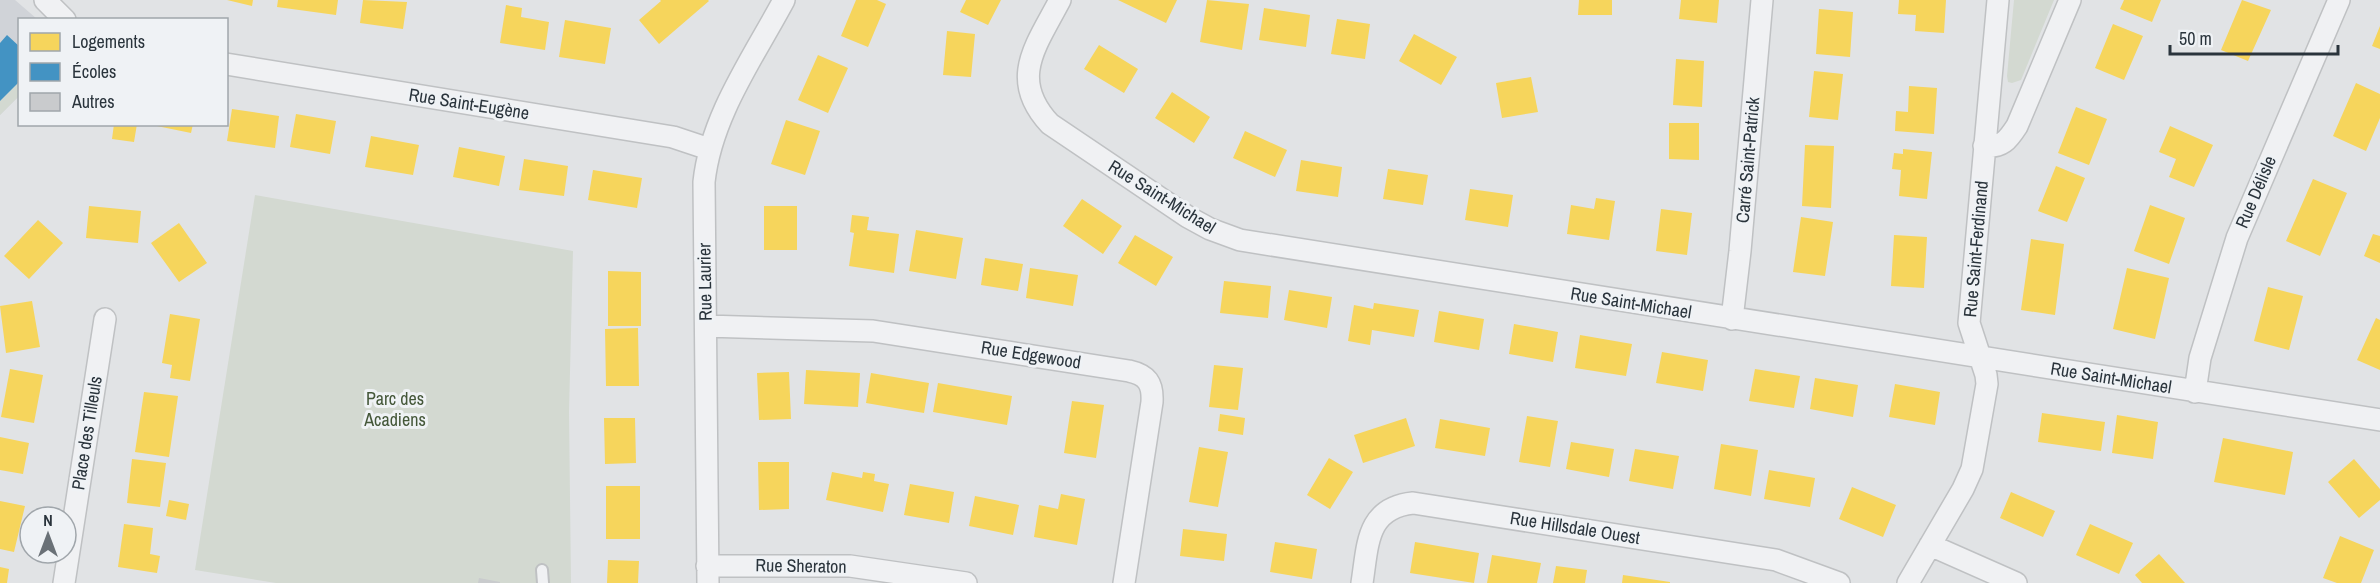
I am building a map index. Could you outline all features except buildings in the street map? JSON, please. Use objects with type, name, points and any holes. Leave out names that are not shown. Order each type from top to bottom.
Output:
[{"type":"street","points":[[45,0],[63,18]]},
{"type":"street","name":"Rue Laurier","points":[[708,574],[704,182],[710,149],[726,107],[784,0]]},
{"type":"street","name":"Rue Saint-Michael","points":[[1060,0],[1036,45],[1028,72],[1030,94],[1040,113],[1050,124],[1188,217],[1224,235],[1258,244],[2380,420]]},
{"type":"street","name":"Carré Saint-Patrick","points":[[1732,319],[1762,0]]},
{"type":"street","name":"Rue Saint-Ferdinand","points":[[1908,583],[1972,469],[1987,384],[1969,323],[1998,0]]},
{"type":"street","points":[[1984,146],[2001,145],[2008,140],[2017,126],[2070,0]]},
{"type":"street","name":"Rue Délisle","points":[[2195,392],[2200,358],[2237,238],[2339,0]]},
{"type":"street","name":"Rue Saint-Eugène","points":[[228,64],[674,138],[710,149]]},
{"type":"street","name":"Place des Tilleuls","points":[[64,583],[105,319]]},
{"type":"street","name":"Rue Edgewood","points":[[705,326],[873,331],[1129,371],[1145,376],[1152,388],[1152,402],[1124,583]]},
{"type":"street","name":"Rue Hillsdale Ouest","points":[[1362,583],[1369,539],[1377,520],[1393,508],[1413,503],[1769,559],[1791,564],[1839,583]]},
{"type":"street","points":[[1930,545],[2016,583]]},
{"type":"street","name":"Rue Sheraton","points":[[708,574],[850,566],[966,583]]},
{"type":"lane","points":[[542,570],[543,583]]},
{"type":"shaded area","points":[[0,0],[15,0],[36,18],[18,18],[18,97],[0,115]]},
{"type":"green space","points":[[2014,0],[2054,0],[2021,80],[2012,83],[2008,82],[2007,76]]},
{"type":"green space","points":[[18,82],[18,97],[0,115],[0,101]]},
{"type":"green space","name":"Parc des Acadiens","points":[[255,195],[573,251],[569,412],[571,583],[276,583],[195,570]]}]
